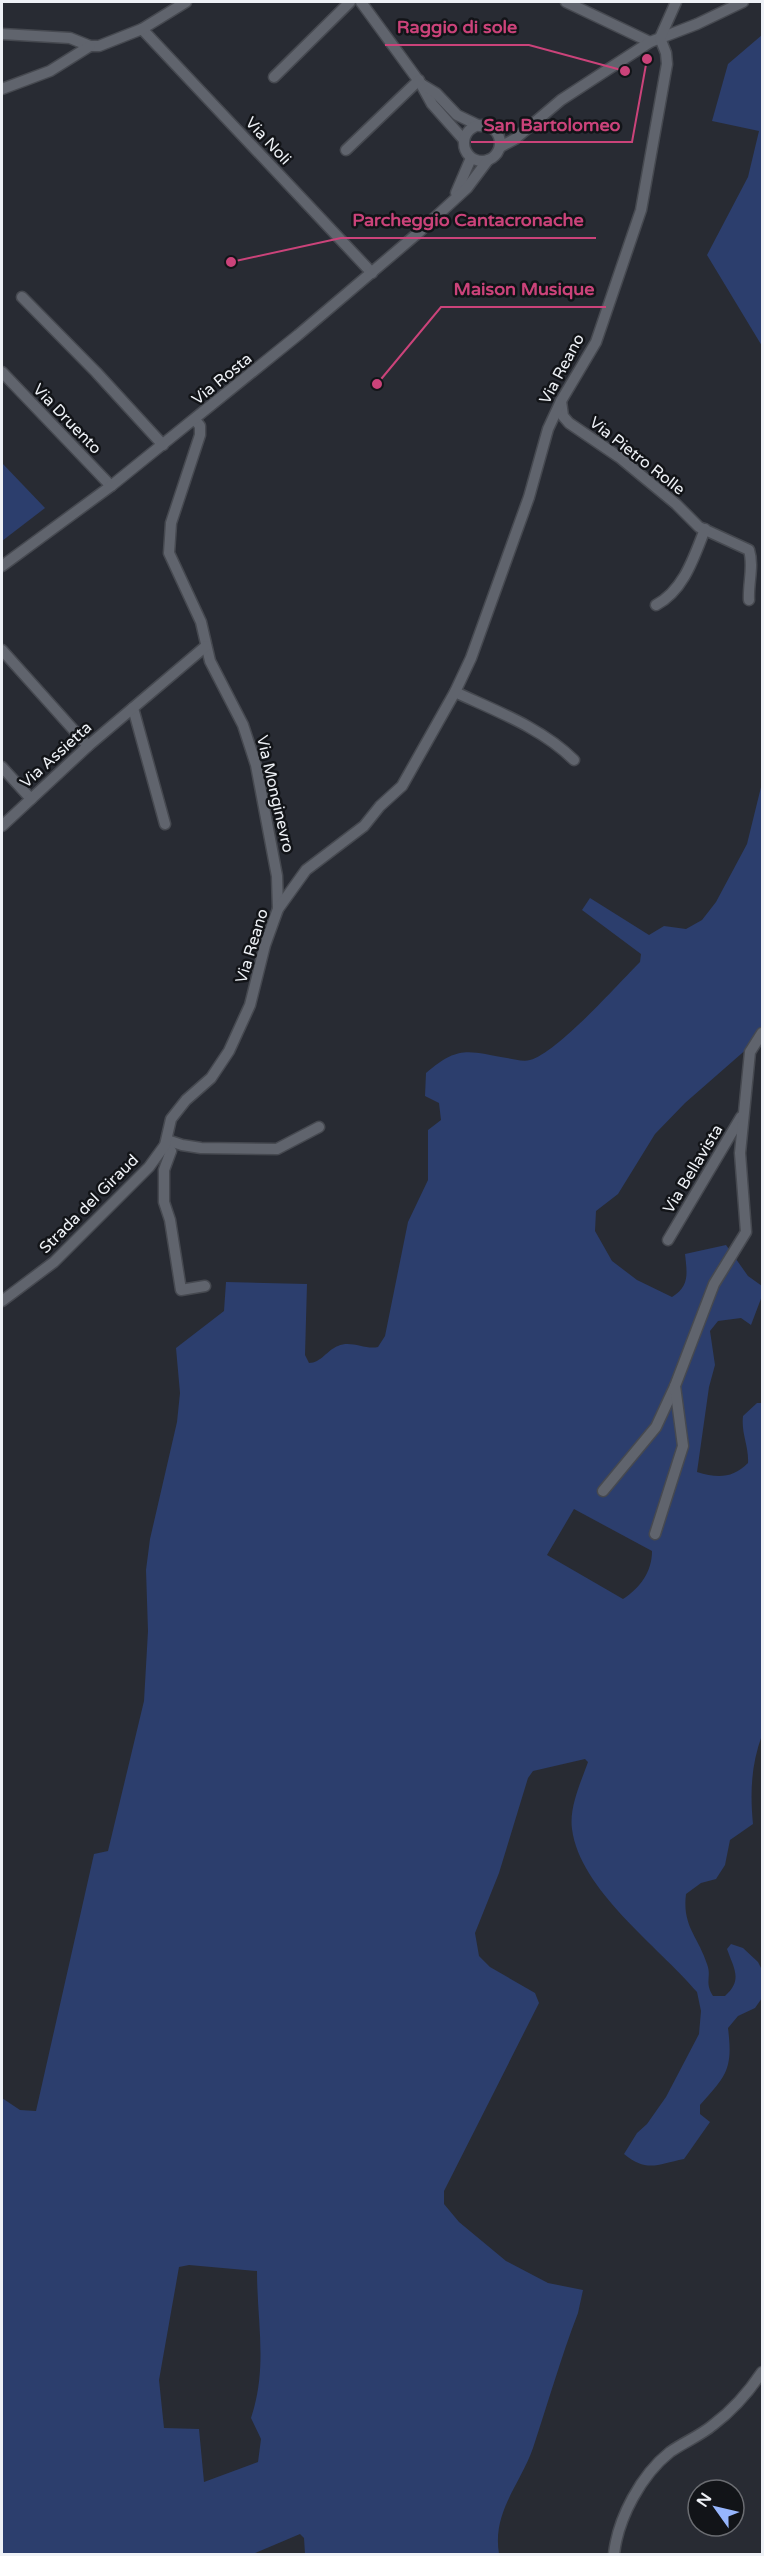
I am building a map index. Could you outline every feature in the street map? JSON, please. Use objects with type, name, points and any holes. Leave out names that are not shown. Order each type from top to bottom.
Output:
[{"type":"street","points":[[2,34],[70,38],[90,46],[99,46],[142,29],[186,2]]},
{"type":"street","points":[[274,76],[350,2]]},
{"type":"street","points":[[361,2],[420,82],[432,104],[464,140],[465,150],[471,158],[482,162],[494,157],[500,147],[495,131],[457,114],[436,93],[420,82]]},
{"type":"street","points":[[566,2],[627,31],[655,40]]},
{"type":"street","points":[[500,147],[510,144],[553,106],[655,40],[704,21],[743,2]]},
{"type":"street","points":[[655,40],[674,7]]},
{"type":"street","name":"Via Noli","points":[[142,29],[372,273]]},
{"type":"street","name":"Via Reano","points":[[205,1286],[181,1290],[170,1220],[164,1202],[164,1170],[171,1151],[166,1142],[171,1119],[186,1100],[211,1078],[229,1051],[250,1005],[265,945],[278,909],[306,870],[364,826],[380,806],[402,786],[455,692],[471,658],[529,497],[549,429],[561,401],[596,342],[641,210],[655,143],[657,116],[667,64],[666,53],[655,40]]},
{"type":"street","points":[[2,89],[50,72],[90,46]]},
{"type":"street","points":[[346,150],[420,82]]},
{"type":"street","points":[[464,140],[470,130],[480,126]]},
{"type":"street","name":"Via Rosta","points":[[450,202],[462,183],[471,158]]},
{"type":"street","name":"Via Rosta","points":[[2,566],[163,446],[372,273],[467,188],[488,160]]},
{"type":"street","points":[[22,297],[96,372],[163,446]]},
{"type":"street","name":"Via Druento","points":[[2,372],[111,486]]},
{"type":"street","name":"Via Pietro Rolle","points":[[561,401],[563,417],[569,423],[619,456],[699,526],[749,550],[752,560],[748,583],[749,600]]},
{"type":"street","name":"Via Monginevro","points":[[195,420],[200,426],[200,435],[171,522],[168,543],[172,564],[189,592],[201,622],[210,661],[243,725],[256,765],[277,876],[278,909]]},
{"type":"street","points":[[656,605],[671,597],[705,529]]},
{"type":"street","name":"Via Assietta","points":[[2,826],[88,746],[207,646]]},
{"type":"street","points":[[2,650],[88,746]]},
{"type":"street","points":[[455,692],[548,739],[574,760]]},
{"type":"street","points":[[133,708],[165,824]]},
{"type":"street","points":[[2,767],[31,799]]},
{"type":"street","name":"Via Bellavista","points":[[603,1491],[656,1427],[675,1386],[714,1284],[746,1232],[740,1153],[750,1052],[762,1033]]},
{"type":"street","name":"Via Bellavista","points":[[668,1240],[744,1112]]},
{"type":"street","points":[[166,1142],[201,1148],[277,1149],[319,1126]]},
{"type":"street","name":"Strada del Giraud","points":[[2,1300],[54,1262],[149,1167],[166,1142]]},
{"type":"street","name":"Via Bellavista","points":[[655,1534],[683,1446],[675,1386]]},
{"type":"street","points":[[614,2554],[616,2536],[625,2516],[653,2468],[668,2454],[711,2427],[734,2408],[750,2391],[762,2372]]},
{"type":"shaded area","points":[[762,35],[762,346],[707,255],[748,177],[759,131],[712,121],[728,64]]},
{"type":"shaded area","points":[[2,463],[45,508],[2,541]]},
{"type":"shaded area","points":[[762,783],[762,1027],[749,1047],[685,1103],[655,1134],[618,1194],[596,1211],[595,1231],[612,1261],[637,1280],[672,1297],[685,1284],[687,1273],[685,1254],[726,1245],[748,1276],[762,1286],[762,1296],[751,1325],[741,1318],[718,1321],[710,1331],[715,1365],[709,1387],[697,1472],[724,1476],[736,1472],[748,1463],[743,1416],[757,1403],[762,1403],[762,1735],[752,1779],[753,1824],[730,1840],[725,1865],[716,1879],[701,1883],[686,1894],[685,1905],[689,1923],[707,1964],[708,1983],[713,1996],[725,1996],[734,1985],[734,1968],[727,1949],[731,1944],[743,1948],[758,1962],[762,1970],[762,1998],[755,2008],[738,2016],[728,2028],[730,2053],[726,2071],[700,2105],[700,2114],[710,2122],[684,2159],[653,2166],[639,2164],[624,2154],[637,2133],[647,2124],[666,2097],[699,2034],[701,2011],[697,1992],[605,1895],[589,1874],[578,1852],[572,1829],[572,1812],[588,1762],[585,1759],[533,1771],[528,1778],[499,1873],[475,1933],[479,1956],[490,1967],[535,1993],[539,2003],[444,2191],[444,2204],[459,2222],[506,2261],[548,2283],[583,2290],[578,2313],[533,2448],[503,2512],[498,2539],[499,2554],[305,2554],[304,2538],[300,2534],[253,2554],[2,2554],[2,2098],[20,2110],[36,2111],[94,1854],[108,1851],[144,1701],[148,1631],[146,1570],[150,1539],[177,1422],[180,1393],[176,1348],[224,1311],[226,1282],[307,1284],[305,1355],[309,1363],[317,1361],[343,1344],[378,1347],[385,1336],[408,1222],[428,1180],[428,1130],[441,1120],[439,1103],[425,1096],[426,1073],[447,1058],[464,1052],[527,1061],[542,1055],[587,1017],[640,962],[641,954],[582,910],[590,898],[649,935],[664,926],[686,929],[702,920],[716,902],[747,844]],"holes":[[[574,1509],[652,1551],[650,1566],[644,1579],[623,1599],[547,1555]],[[189,2265],[257,2271],[260,2363],[259,2381],[251,2418],[261,2439],[258,2462],[204,2482],[199,2429],[164,2428],[159,2380],[179,2267]]]},
{"type":"place","name":"San Bartolomeo","points":[[647,59]]},
{"type":"place","name":"Raggio di sole","points":[[625,71]]},
{"type":"place","name":"Parcheggio Cantacronache","points":[[231,262]]},
{"type":"place","name":"Maison Musique","points":[[377,384]]}]
